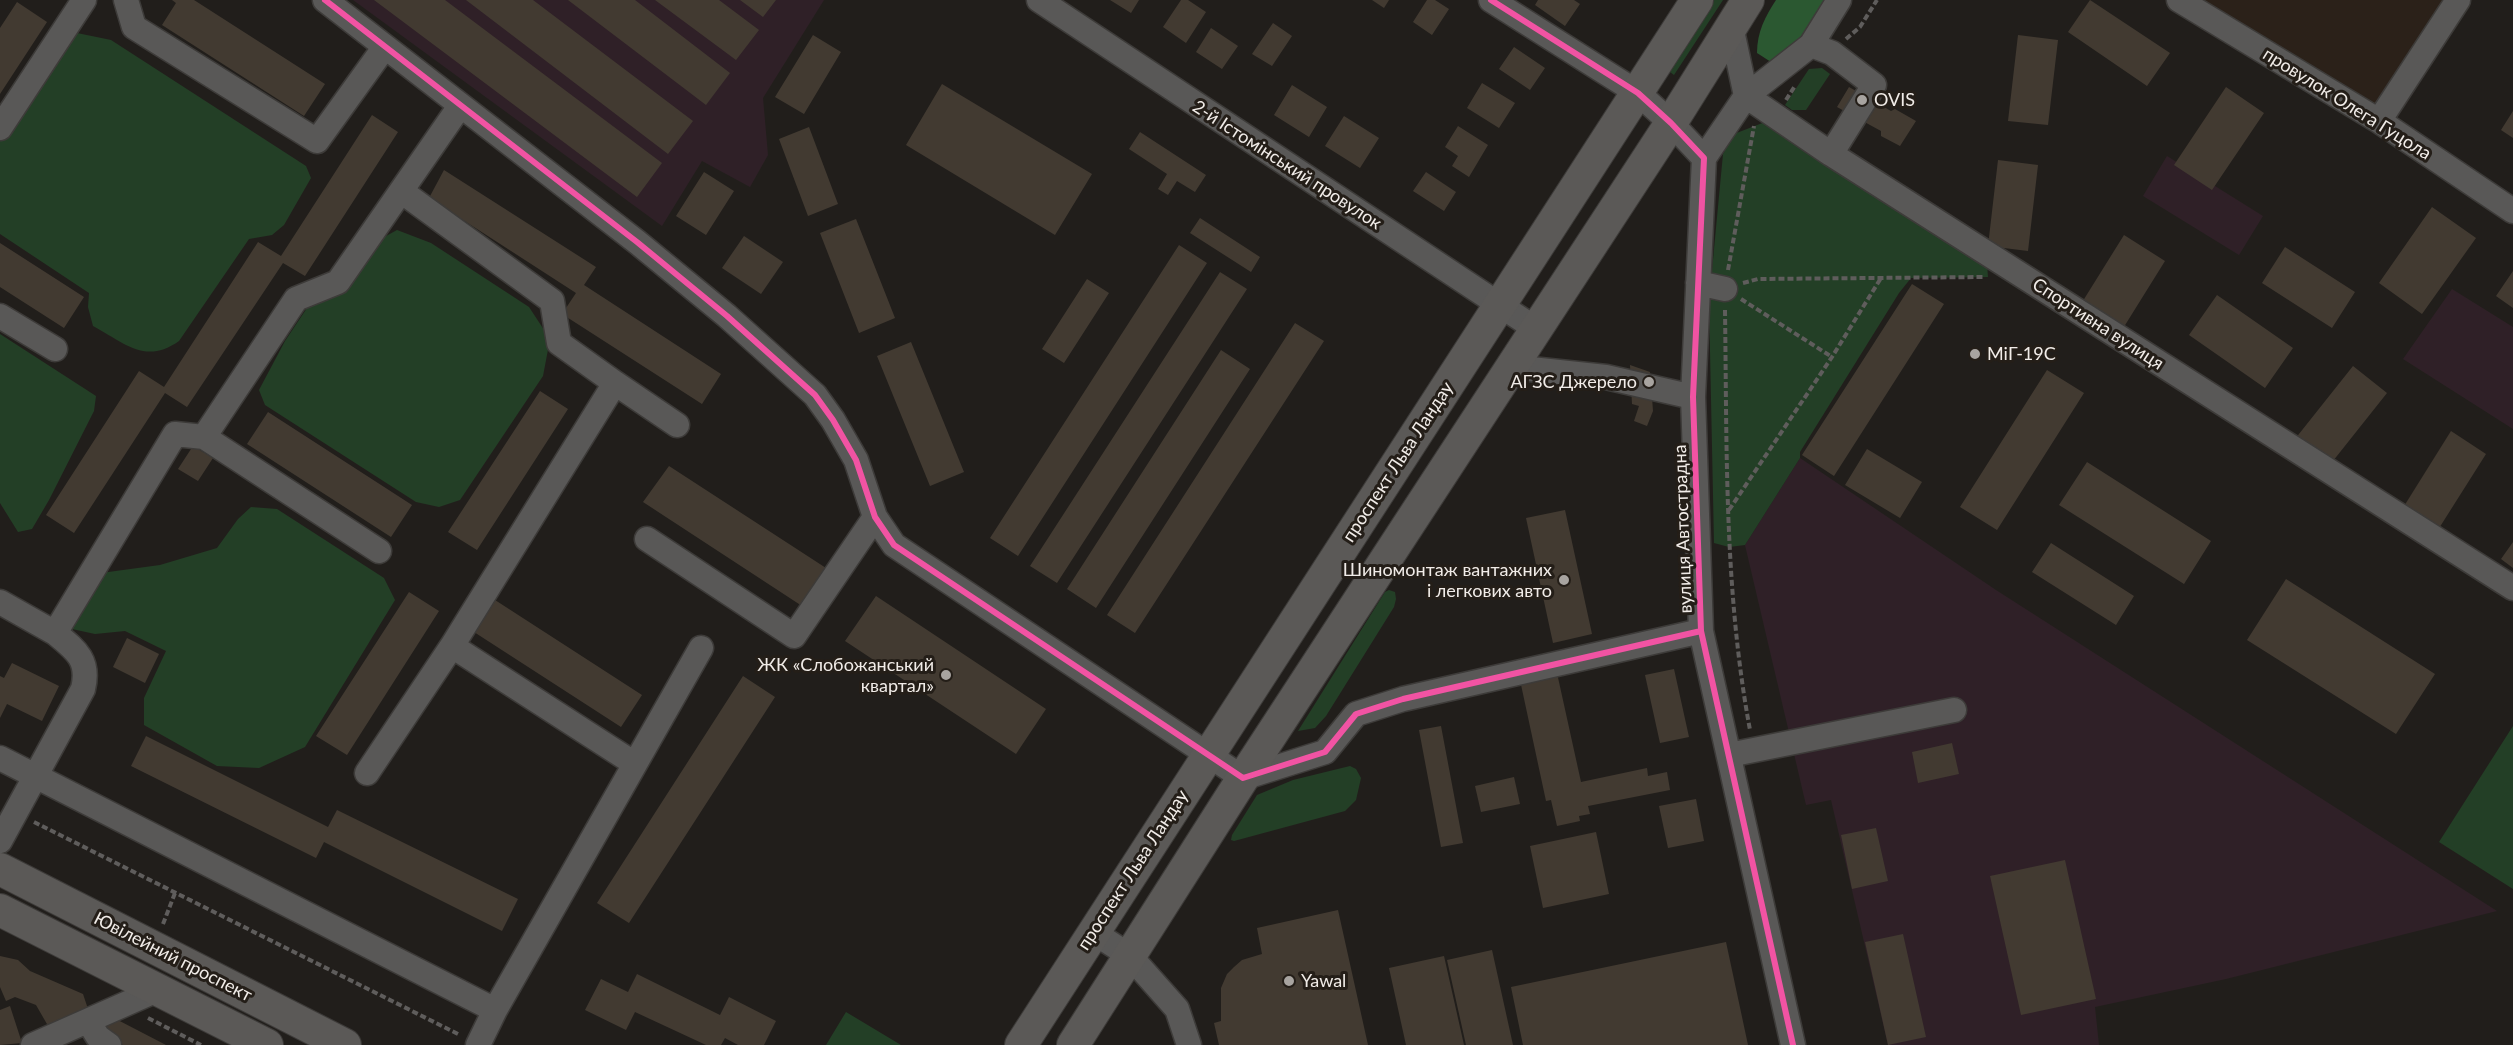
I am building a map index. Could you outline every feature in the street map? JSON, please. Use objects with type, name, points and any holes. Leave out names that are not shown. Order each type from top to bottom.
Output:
[{"type":"main road","name":"проспект Льва Ландау","points":[[1021,1045],[1697,0]]},
{"type":"main road","points":[[1072,1045],[1243,778],[1671,123],[1739,13]]},
{"type":"main road","name":"Ювілейний проспект","points":[[0,869],[345,1045]]},
{"type":"main road","name":"Ювілейний проспект","points":[[0,910],[267,1045]]},
{"type":"street","points":[[0,128],[84,0]]},
{"type":"street","points":[[126,0],[134,27],[317,141],[384,48]]},
{"type":"street","points":[[325,0],[637,242],[726,316],[815,395],[833,420],[856,460],[875,517],[886,536],[903,552],[1243,778],[1325,752],[1356,714],[1403,699],[1701,631]]},
{"type":"street","name":"2-й Істомінський провулок","points":[[1039,0],[1536,329]]},
{"type":"street","points":[[1491,0],[1638,93],[1704,158],[1746,96],[1811,45],[1839,0]]},
{"type":"street","name":"провулок Олега Гуцола","points":[[2180,0],[2379,121],[2513,212]]},
{"type":"street","points":[[2379,121],[2458,0]]},
{"type":"street","points":[[1739,13],[1739,69],[1746,96]]},
{"type":"street","points":[[1811,45],[1832,53],[1874,85],[1832,154]]},
{"type":"street","name":"Спортивна вулиця","points":[[1746,96],[1832,154],[2513,588]]},
{"type":"street","points":[[204,437],[296,299],[338,282],[460,106]]},
{"type":"street","name":"вулиця Автострадна","points":[[1704,158],[1693,397],[1701,631],[1792,1045]]},
{"type":"street","points":[[401,192],[552,302],[559,344],[677,425]]},
{"type":"street","points":[[1698,283],[1725,289]]},
{"type":"street","points":[[0,316],[55,349]]},
{"type":"street","points":[[1512,367],[1606,377],[1693,397]]},
{"type":"street","points":[[367,773],[452,646],[615,383]]},
{"type":"street","points":[[55,633],[175,434],[204,437],[379,551]]},
{"type":"street","points":[[647,539],[794,636],[875,517]]},
{"type":"street","points":[[0,602],[55,633],[74,648],[84,664],[86,675],[83,689],[0,841]]},
{"type":"street","points":[[452,646],[635,764]]},
{"type":"street","points":[[478,1045],[495,1010],[700,648]]},
{"type":"street","points":[[1729,755],[1954,710]]},
{"type":"street","points":[[0,758],[495,1010]]},
{"type":"street","points":[[1093,932],[1130,956],[1177,1009],[1189,1045]]},
{"type":"street","points":[[33,1045],[157,990]]},
{"type":"street","points":[[88,1021],[98,1037],[109,1045]]},
{"type":"path","points":[[1725,289],[1758,279],[2024,277]]},
{"type":"path","points":[[1728,512],[1832,357],[1881,278]]},
{"type":"path","points":[[1725,289],[1832,357]]},
{"type":"path","points":[[1725,289],[1730,576],[1742,685],[1754,750]]},
{"type":"path","points":[[15,813],[478,1045]]},
{"type":"path","points":[[160,933],[175,893]]},
{"type":"path","points":[[123,1005],[201,1045]]},
{"type":"shaded area","points":[[353,0],[824,0],[763,98],[768,155],[750,187],[702,161],[662,226]]},
{"type":"shaded area","points":[[2199,0],[2445,0],[2373,108]]},
{"type":"shaded area","points":[[2167,156],[2263,216],[2239,255],[2143,196]]},
{"type":"shaded area","points":[[2452,289],[2513,327],[2513,429],[2403,359]]},
{"type":"shaded area","points":[[1800,458],[1996,590],[2497,911],[2226,979],[2095,1007],[2099,1045],[1888,1045],[1831,800],[1806,805],[1745,545]]},
{"type":"green space","points":[[1710,0],[1723,0],[1674,75],[1666,69]]},
{"type":"green space","points":[[1776,0],[1825,0],[1787,58],[1771,62],[1757,53],[1757,45],[1762,25]]},
{"type":"green space","points":[[77,33],[111,40],[306,166],[311,178],[284,225],[272,235],[249,239],[179,341],[156,351],[135,349],[93,326],[88,307],[89,293],[0,234],[0,140],[63,43]]},
{"type":"green space","points":[[1822,68],[1830,74],[1806,110],[1792,110],[1785,105],[1809,69]]},
{"type":"green space","points":[[1765,122],[1987,264],[1988,277],[1911,278],[1899,293],[1800,452],[1800,458],[1745,545],[1729,547],[1714,543],[1709,302],[1723,154],[1734,134]]},
{"type":"green space","points":[[397,230],[431,243],[529,307],[550,339],[543,376],[460,500],[439,507],[416,502],[265,405],[259,390],[285,341],[309,305],[377,241]]},
{"type":"green space","points":[[0,334],[96,396],[94,411],[49,500],[32,529],[18,532],[0,503]]},
{"type":"green space","points":[[251,507],[277,509],[384,578],[395,600],[305,747],[259,768],[217,766],[144,725],[144,698],[166,651],[125,631],[95,634],[72,629],[68,620],[101,573],[160,565],[217,548],[238,519]]},
{"type":"green space","points":[[1389,590],[1395,592],[1394,607],[1326,716],[1315,728],[1298,731],[1385,592]]},
{"type":"green space","points":[[2513,726],[2513,889],[2439,842]]},
{"type":"green space","points":[[1350,766],[1356,769],[1361,778],[1356,800],[1345,811],[1231,840],[1257,795],[1293,780]]},
{"type":"green space","points":[[846,1012],[901,1045],[826,1045]]},
{"type":"building","points":[[172,0],[194,0],[325,84],[304,116],[162,25],[176,3]]},
{"type":"building","points":[[374,0],[445,0],[662,163],[637,197]]},
{"type":"building","points":[[466,0],[533,0],[693,121],[668,154]]},
{"type":"building","points":[[568,0],[635,0],[730,73],[706,105]]},
{"type":"building","points":[[655,0],[719,0],[759,30],[736,60]]},
{"type":"building","points":[[740,0],[776,0],[763,17]]},
{"type":"building","points":[[1110,0],[1139,0],[1131,13]]},
{"type":"building","points":[[1181,0],[1188,0],[1206,12],[1186,43],[1163,27]]},
{"type":"building","points":[[1372,0],[1389,0],[1384,8]]},
{"type":"building","points":[[1427,0],[1435,0],[1449,9],[1432,35],[1413,22]]},
{"type":"building","points":[[1538,0],[1574,0],[1580,4],[1565,26],[1535,5]]},
{"type":"building","points":[[2090,0],[2170,53],[2147,86],[2068,32]]},
{"type":"building","points":[[17,2],[47,22],[0,94],[0,28]]},
{"type":"building","points":[[1273,23],[1292,36],[1272,66],[1252,54]]},
{"type":"building","points":[[1211,28],[1238,46],[1222,69],[1196,52]]},
{"type":"building","points":[[813,35],[841,52],[804,114],[775,97]]},
{"type":"building","points":[[2018,35],[2058,40],[2048,125],[2008,121]]},
{"type":"building","points":[[1514,47],[1545,68],[1530,90],[1499,69]]},
{"type":"building","points":[[1482,83],[1515,103],[1499,128],[1467,108]]},
{"type":"building","points":[[942,84],[1092,174],[1055,235],[906,145]]},
{"type":"building","points":[[1292,85],[1327,107],[1309,137],[1274,115]]},
{"type":"building","points":[[1849,87],[1891,111],[1895,109],[1916,121],[1900,146],[1881,136],[1881,131],[1837,107]]},
{"type":"building","points":[[2226,87],[2264,113],[2212,190],[2174,165]]},
{"type":"building","points":[[2513,111],[2513,138],[2501,130]]},
{"type":"building","points":[[372,115],[398,132],[305,276],[283,263],[187,407],[165,393],[74,533],[46,515],[139,371],[164,387],[258,242],[281,256]]},
{"type":"building","points":[[1344,116],[1379,138],[1360,168],[1325,146]]},
{"type":"building","points":[[1458,126],[1488,145],[1469,177],[1452,166],[1458,156],[1445,147]]},
{"type":"building","points":[[809,127],[838,204],[808,216],[779,139]]},
{"type":"building","points":[[1140,132],[1206,175],[1195,192],[1177,181],[1168,195],[1158,189],[1167,174],[1129,149]]},
{"type":"building","points":[[1998,160],[2038,165],[2028,251],[1988,246]]},
{"type":"building","points":[[444,170],[596,267],[584,285],[721,374],[702,404],[562,314],[576,293],[429,198]]},
{"type":"building","points":[[704,172],[734,191],[706,235],[676,216]]},
{"type":"building","points":[[1426,172],[1456,192],[1444,211],[1413,191]]},
{"type":"building","points":[[2432,207],[2476,238],[2422,314],[2379,283]]},
{"type":"building","points":[[1200,218],[1260,257],[1251,272],[1190,233]]},
{"type":"building","points":[[856,219],[895,318],[859,333],[820,233]]},
{"type":"building","points":[[2124,235],[2165,261],[2122,330],[2081,304]]},
{"type":"building","points":[[744,236],[783,262],[761,294],[722,268]]},
{"type":"building","points":[[0,243],[84,297],[64,328],[0,287]]},
{"type":"building","points":[[1179,245],[1207,263],[1018,556],[990,538]]},
{"type":"building","points":[[2285,247],[2355,292],[2332,328],[2262,283]]},
{"type":"building","points":[[2513,271],[2513,308],[2496,296]]},
{"type":"building","points":[[1220,272],[1247,289],[1057,583],[1030,566]]},
{"type":"building","points":[[1087,279],[1109,293],[1064,363],[1042,349]]},
{"type":"building","points":[[1912,284],[1944,304],[1834,476],[1802,455]]},
{"type":"building","points":[[2217,295],[2293,348],[2265,388],[2189,335]]},
{"type":"building","points":[[1295,323],[1324,341],[1135,633],[1107,615]]},
{"type":"building","points":[[911,342],[964,472],[930,486],[877,356]]},
{"type":"building","points":[[1221,350],[1250,369],[1096,608],[1067,589]]},
{"type":"building","points":[[1630,365],[1650,372],[1653,411],[1647,426],[1634,421],[1639,406],[1632,404]]},
{"type":"building","points":[[2353,366],[2387,393],[2329,466],[2295,439]]},
{"type":"building","points":[[2047,370],[2084,393],[1997,530],[1960,507]]},
{"type":"building","points":[[540,391],[568,409],[477,550],[448,532]]},
{"type":"building","points":[[268,412],[412,505],[391,537],[247,444]]},
{"type":"building","points":[[2451,431],[2486,454],[2436,533],[2401,511]]},
{"type":"building","points":[[193,446],[213,458],[198,481],[178,469]]},
{"type":"building","points":[[1867,449],[1922,482],[1900,518],[1845,485]]},
{"type":"building","points":[[2087,462],[2211,541],[2184,584],[2059,505]]},
{"type":"building","points":[[669,466],[826,568],[802,606],[643,502]]},
{"type":"building","points":[[1565,510],[1592,634],[1553,643],[1526,518]]},
{"type":"building","points":[[2513,542],[2513,568],[2501,559]]},
{"type":"building","points":[[2051,543],[2134,596],[2116,625],[2032,572]]},
{"type":"building","points":[[2286,579],[2435,674],[2396,734],[2247,640]]},
{"type":"building","points":[[409,592],[439,611],[347,755],[316,736]]},
{"type":"building","name":"ЖК «Слобожанський квартал»","points":[[876,596],[1046,709],[1016,754],[845,641]]},
{"type":"building","points":[[495,600],[642,695],[621,727],[474,632]]},
{"type":"building","points":[[127,638],[159,654],[145,683],[113,667]]},
{"type":"building","points":[[12,663],[59,686],[42,721],[7,704],[0,718],[0,676],[4,678]]},
{"type":"building","points":[[1674,669],[1689,737],[1660,743],[1645,675]]},
{"type":"building","points":[[1557,673],[1581,782],[1647,768],[1648,776],[1667,772],[1670,790],[1588,806],[1590,814],[1579,816],[1580,821],[1557,826],[1551,800],[1546,801],[1520,680]]},
{"type":"building","points":[[743,676],[775,697],[629,923],[597,903]]},
{"type":"building","points":[[1441,726],[1463,843],[1441,847],[1419,730]]},
{"type":"building","points":[[146,736],[328,827],[337,810],[518,899],[502,931],[324,842],[316,858],[131,766]]},
{"type":"building","points":[[1952,743],[1959,774],[1918,783],[1912,752]]},
{"type":"building","points":[[1514,777],[1520,804],[1481,812],[1475,786]]},
{"type":"building","points":[[1696,799],[1704,841],[1668,848],[1659,806]]},
{"type":"building","points":[[1876,828],[1888,881],[1852,889],[1841,835]]},
{"type":"building","points":[[1596,832],[1609,894],[1543,908],[1530,846]]},
{"type":"building","points":[[2065,860],[2096,999],[2021,1015],[1990,876]]},
{"type":"building","name":"Yawal","points":[[1338,910],[1368,1045],[1219,1045],[1214,1023],[1221,1021],[1221,988],[1227,974],[1242,960],[1262,954],[1257,928]]},
{"type":"building","points":[[1903,934],[1926,1037],[1888,1045],[1865,942]]},
{"type":"building","points":[[1726,942],[1748,1045],[1523,1045],[1511,987]]},
{"type":"building","points":[[1492,950],[1513,1045],[1466,1045],[1447,960]]},
{"type":"building","points":[[0,956],[18,960],[30,971],[83,994],[90,1015],[51,1031],[36,1005],[15,997],[6,1001],[0,987]]},
{"type":"building","points":[[1444,956],[1464,1045],[1406,1045],[1389,968]]},
{"type":"building","points":[[637,974],[720,1015],[729,997],[776,1021],[764,1045],[738,1045],[725,1038],[721,1045],[706,1045],[635,1012],[626,1030],[585,1010],[601,979],[628,992]]},
{"type":"building","points":[[10,1006],[22,1043],[0,1045],[0,1010]]},
{"type":"building","points":[[112,1017],[166,1045],[123,1045],[102,1034]]},
{"type":"cycle path","points":[[325,0],[637,242],[727,316],[815,395],[833,420],[856,460],[875,517],[894,545],[1243,778],[1325,752],[1356,714],[1403,699],[1701,631]]},
{"type":"cycle path","points":[[1491,0],[1638,93],[1704,158],[1693,397],[1701,631],[1793,1045]]},
{"type":"place","name":"OVIS","points":[[1862,100]]},
{"type":"place","name":"МіГ-19С","points":[[1975,354]]},
{"type":"place","name":"АГЗС Джерело","points":[[1649,382]]},
{"type":"place","name":"Шиномонтаж вантажних і легкових авто","points":[[1564,580]]},
{"type":"place","name":"ЖК «Слобожанський квартал»","points":[[946,675]]},
{"type":"place","name":"Yawal","points":[[1289,981]]}]
